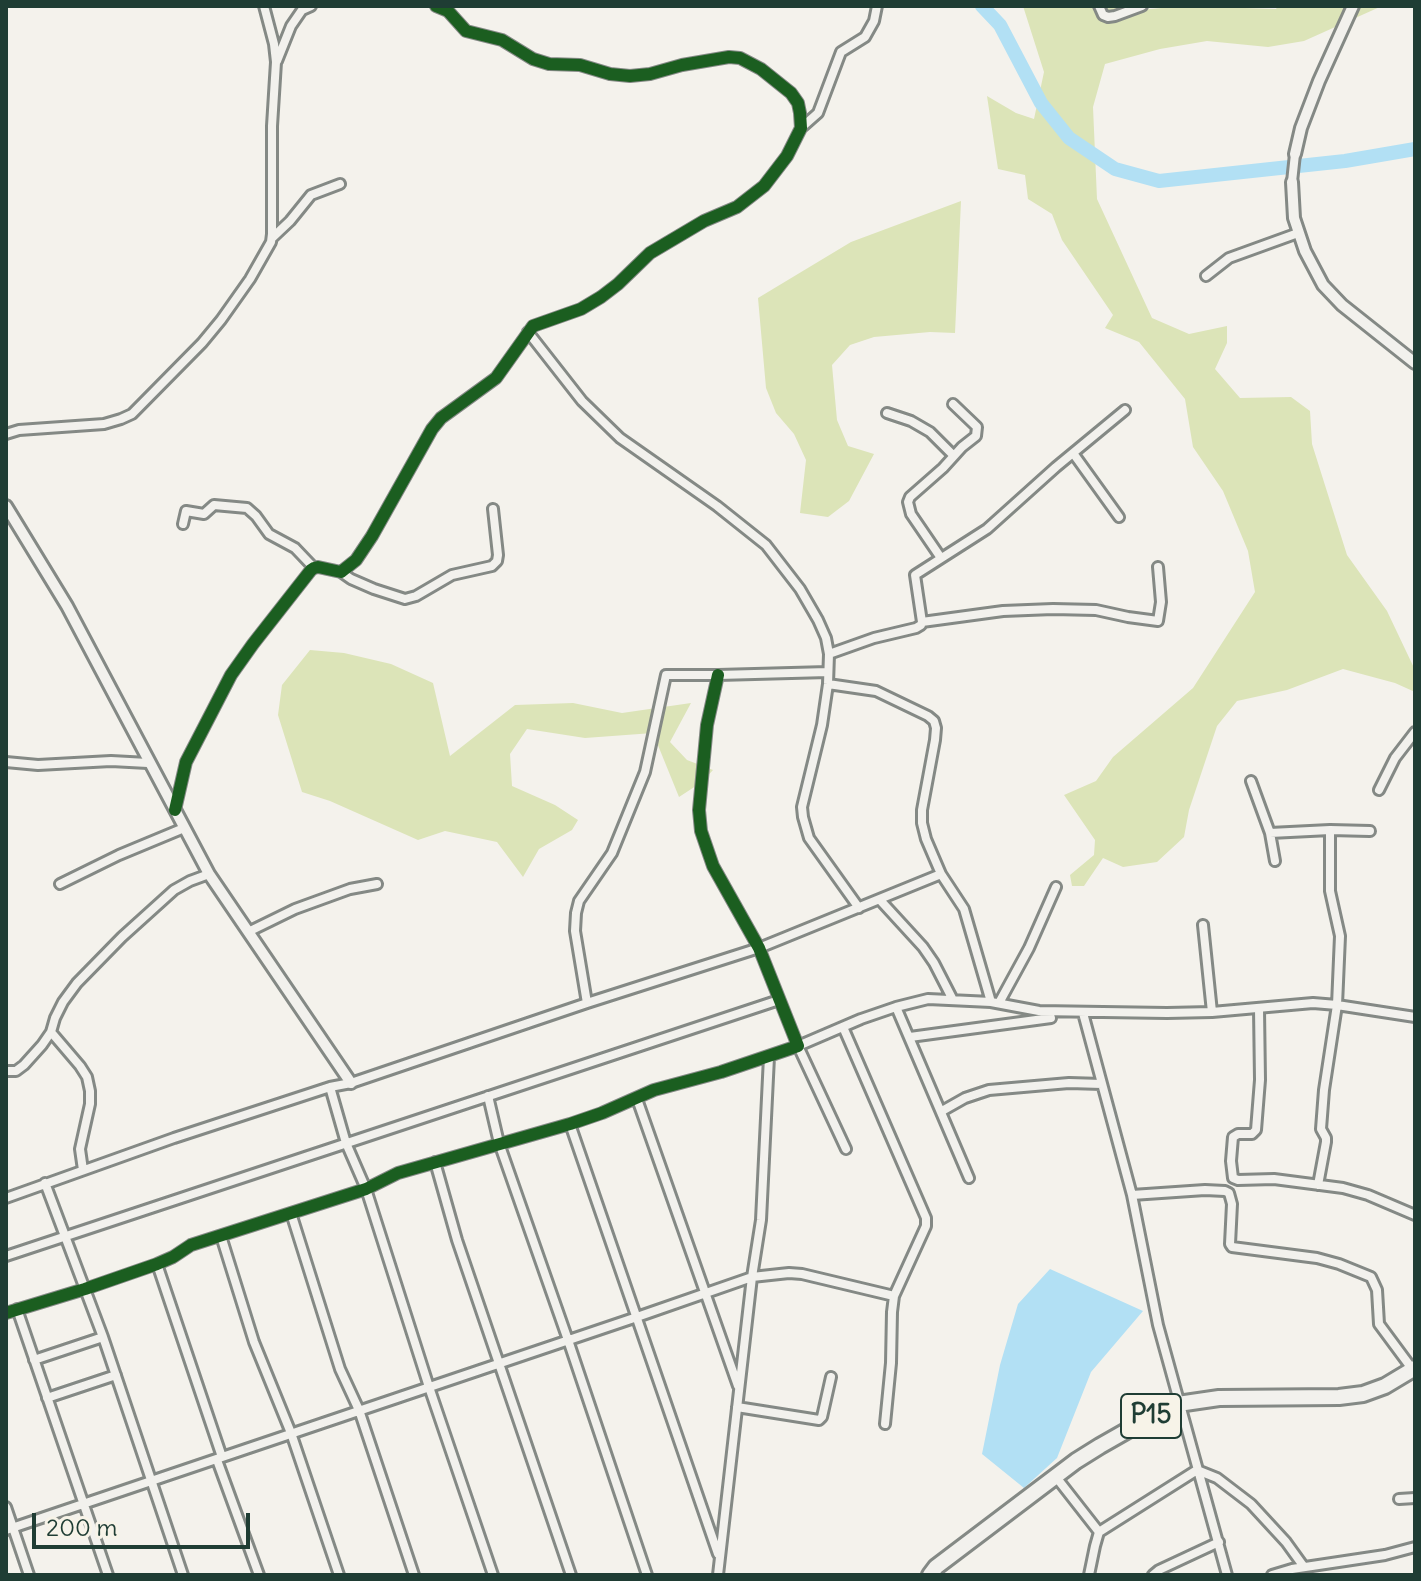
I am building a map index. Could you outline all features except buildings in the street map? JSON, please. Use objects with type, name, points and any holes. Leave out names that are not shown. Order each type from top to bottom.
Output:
[{"type":"main road","name":"P15","points":[[930,1575],[936,1567],[1056,1477],[1100,1446],[1165,1409],[1178,1404],[1235,1397],[1355,1396],[1378,1390],[1414,1369]]},
{"type":"street","points":[[264,6],[276,62],[272,126],[272,238]]},
{"type":"street","points":[[276,62],[291,26],[302,10],[311,6]]},
{"type":"street","points":[[341,572],[356,560],[372,536],[432,429],[441,418],[496,378],[528,332],[538,323],[581,309],[618,284],[650,253],[749,198],[775,174],[801,128],[798,103],[791,93],[751,62],[740,58],[682,65],[630,76],[580,65],[549,64],[502,40],[466,31],[448,11],[436,6]]},
{"type":"street","points":[[801,128],[818,113],[841,52],[865,37],[874,21],[877,6]]},
{"type":"street","points":[[1099,6],[1103,15],[1108,17],[1142,6]]},
{"type":"street","points":[[1353,6],[1305,116],[1295,154],[1292,182],[1294,218],[1305,251],[1323,285],[1342,305],[1415,363]]},
{"type":"street","points":[[6,434],[19,430],[104,424],[132,414],[221,320],[250,279],[272,238],[311,195],[340,184]]},
{"type":"street","points":[[1206,276],[1229,258],[1298,233]]},
{"type":"street","points":[[528,332],[582,401],[620,438],[717,506],[766,545],[800,589],[818,620],[829,654],[828,684],[822,725],[804,795],[803,817],[809,838],[859,908]]},
{"type":"street","points":[[941,558],[911,514],[908,502],[976,436],[977,427],[953,404]]},
{"type":"street","points":[[922,622],[915,575],[1000,519],[1125,410]]},
{"type":"street","points":[[887,413],[930,432],[954,456]]},
{"type":"street","points":[[1073,453],[1119,517]]},
{"type":"street","points":[[183,524],[186,511],[204,514],[214,505],[247,508],[269,534],[295,548],[314,568],[341,572],[374,589],[405,599],[452,575],[492,566],[497,561],[493,509]]},
{"type":"street","points":[[6,506],[67,606],[209,874],[351,1083]]},
{"type":"street","points":[[829,654],[874,638],[916,628],[922,622],[1003,611],[1096,610],[1158,621],[1161,602],[1158,567]]},
{"type":"street","points":[[175,810],[186,762],[231,675],[314,568]]},
{"type":"street","points":[[587,1003],[575,931],[576,913],[579,901],[612,853],[645,772],[666,675],[828,672]]},
{"type":"street","points":[[718,675],[707,725],[699,810],[701,831],[713,866],[759,948],[798,1046],[846,1149]]},
{"type":"street","points":[[828,684],[876,691],[934,721],[935,740],[922,823],[941,874],[964,909],[995,1002]]},
{"type":"street","points":[[1379,790],[1395,758],[1415,732]]},
{"type":"street","points":[[6,762],[38,765],[111,761],[148,763]]},
{"type":"street","points":[[1251,781],[1270,833],[1275,861]]},
{"type":"street","points":[[60,884],[184,828]]},
{"type":"street","points":[[1318,1185],[1326,1142],[1321,1129],[1337,1005],[1340,936],[1330,891],[1330,830]]},
{"type":"street","points":[[1270,833],[1370,831]]},
{"type":"street","points":[[6,1071],[16,1071],[24,1065],[51,1032],[63,1002],[77,983],[122,937],[174,890],[209,874]]},
{"type":"street","points":[[6,1198],[330,1087],[351,1083],[759,948],[941,874]]},
{"type":"street","points":[[248,932],[328,897],[377,884]]},
{"type":"street","points":[[995,1002],[1029,948],[1056,887]]},
{"type":"street","points":[[880,900],[923,947],[953,1000]]},
{"type":"street","points":[[1203,925],[1212,1012]]},
{"type":"street","points":[[6,1313],[157,1264],[191,1245],[366,1189],[398,1173],[570,1124],[654,1090],[769,1057],[896,1007],[928,999],[995,1002],[1039,1011],[1083,1013],[1212,1012],[1290,1004],[1337,1005],[1415,1017]]},
{"type":"street","points":[[6,1256],[779,1000]]},
{"type":"street","points":[[896,1007],[969,1178]]},
{"type":"street","points":[[1259,1009],[1260,1066],[1256,1130],[1252,1134],[1233,1137],[1232,1176],[1236,1180],[1274,1179],[1353,1190],[1415,1215]]},
{"type":"street","points":[[1083,1013],[1132,1195],[1153,1305],[1178,1404],[1227,1575]]},
{"type":"street","points":[[910,1037],[1051,1018]]},
{"type":"street","points":[[843,1027],[926,1218],[926,1226],[894,1296],[885,1424]]},
{"type":"street","points":[[51,1032],[87,1077],[90,1104],[80,1149],[83,1170]]},
{"type":"street","points":[[718,1575],[761,1220],[769,1057]]},
{"type":"street","points":[[942,1111],[965,1098],[989,1090],[1069,1083],[1102,1084]]},
{"type":"street","points":[[330,1087],[346,1143],[366,1189],[493,1575]]},
{"type":"street","points":[[488,1096],[499,1143],[647,1575]]},
{"type":"street","points":[[637,1099],[739,1391]]},
{"type":"street","points":[[570,1124],[719,1559]]},
{"type":"street","points":[[435,1162],[457,1240],[571,1575]]},
{"type":"street","points":[[45,1183],[103,1337],[183,1575]]},
{"type":"street","points":[[1132,1195],[1225,1191],[1231,1199],[1232,1247],[1317,1258],[1371,1277],[1377,1290],[1379,1324],[1414,1369]]},
{"type":"street","points":[[291,1213],[340,1369],[359,1410],[414,1575]]},
{"type":"street","points":[[221,1236],[254,1342],[291,1433],[339,1575]]},
{"type":"street","points":[[157,1264],[259,1575]]},
{"type":"street","points":[[9,1529],[752,1277],[802,1274],[894,1296]]},
{"type":"street","points":[[17,1309],[108,1575]]},
{"type":"street","points":[[34,1360],[103,1337]]},
{"type":"street","points":[[47,1398],[116,1375]]},
{"type":"street","points":[[737,1407],[819,1420],[831,1377]]},
{"type":"street","points":[[1089,1575],[1099,1532],[1197,1470]]},
{"type":"street","points":[[1197,1470],[1217,1478],[1251,1504],[1304,1567]]},
{"type":"street","points":[[1056,1477],[1099,1532]]},
{"type":"street","points":[[1399,1499],[1415,1498]]},
{"type":"street","points":[[6,1507],[9,1529],[29,1575]]},
{"type":"street","points":[[1153,1575],[1219,1542]]},
{"type":"street","points":[[1272,1575],[1415,1547]]},
{"type":"green space","points":[[1023,6],[1118,6],[1129,11],[1183,6],[1276,9],[1278,6],[1382,6],[1304,41],[1268,47],[1207,41],[1160,49],[1105,64],[1093,107],[1097,199],[1152,318],[1189,334],[1227,326],[1227,343],[1215,369],[1240,398],[1291,397],[1310,411],[1312,444],[1347,555],[1387,611],[1415,670],[1415,692],[1395,683],[1343,669],[1287,690],[1237,701],[1217,726],[1189,810],[1184,837],[1157,862],[1123,867],[1103,858],[1084,886],[1072,886],[1070,875],[1094,855],[1095,840],[1064,795],[1096,781],[1113,757],[1193,688],[1255,592],[1248,551],[1223,491],[1193,447],[1185,399],[1139,342],[1105,328],[1113,315],[1062,240],[1052,214],[1028,199],[1025,175],[998,169],[987,96],[1016,113],[1034,119],[1044,72]]},
{"type":"green space","points":[[961,201],[955,333],[874,337],[850,345],[832,365],[837,420],[848,446],[874,454],[849,501],[828,517],[800,513],[806,460],[794,434],[776,413],[766,388],[758,298],[851,242]]},
{"type":"green space","points":[[310,650],[344,653],[391,664],[433,683],[450,756],[515,705],[573,703],[622,713],[691,703],[670,742],[687,760],[713,770],[702,782],[679,797],[653,733],[585,738],[527,729],[510,754],[512,786],[555,805],[578,820],[572,830],[539,849],[523,877],[497,842],[445,831],[418,840],[302,792],[278,715],[282,685]]},
{"type":"water","points":[[1050,1269],[1143,1311],[1091,1372],[1057,1458],[1024,1488],[982,1454],[1000,1365],[1018,1304]]},
{"type":"waterway","points":[[982,6],[1000,25],[1041,103],[1069,138],[1115,169],[1159,181],[1345,161],[1415,149]]},
{"type":"cycle path","points":[[175,810],[186,762],[231,675],[311,570],[318,567],[341,572],[356,560],[441,418],[496,378],[533,326],[581,309],[601,297],[650,253],[704,221],[737,207],[764,186],[787,156],[801,128],[798,103],[791,93],[761,69],[740,58],[729,57],[630,76],[580,65],[549,64],[533,59],[502,40],[466,31],[448,11],[436,6]]},
{"type":"cycle path","points":[[6,1313],[157,1264],[191,1245],[366,1189],[398,1173],[570,1124],[654,1090],[798,1046],[759,948],[713,866],[701,831],[699,810],[707,725],[718,675]]}]
